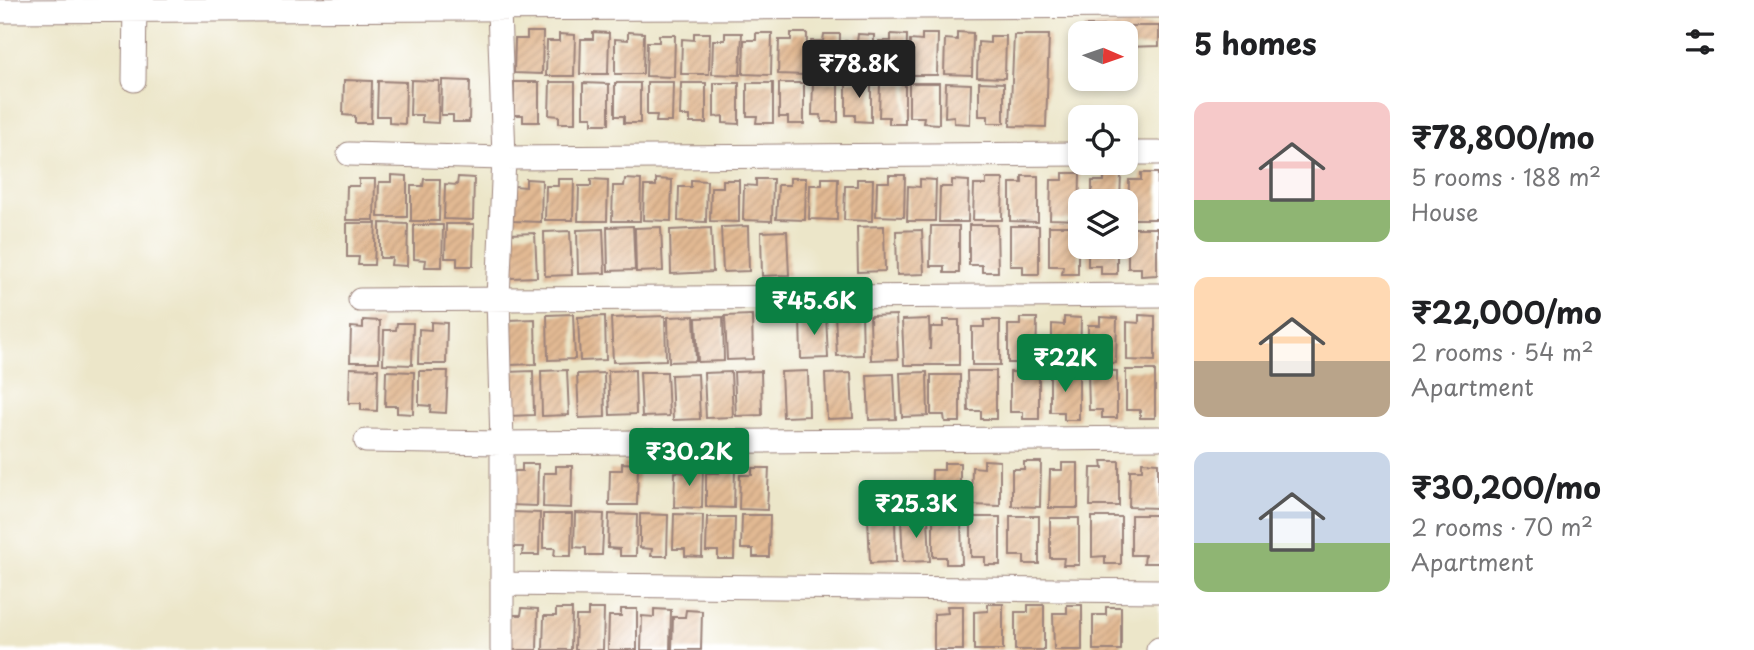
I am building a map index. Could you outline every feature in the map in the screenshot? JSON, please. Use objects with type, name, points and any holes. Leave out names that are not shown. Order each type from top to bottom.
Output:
[{"type":"street","points":[[502,650],[502,443],[498,298],[504,158],[504,4]]},
{"type":"street","points":[[135,5],[135,80]]},
{"type":"street","points":[[0,11],[135,5],[1159,6]]},
{"type":"street","points":[[1138,153],[1159,153]]},
{"type":"street","points":[[349,154],[504,158],[1068,154]]},
{"type":"street","points":[[360,300],[1159,295]]},
{"type":"street","points":[[366,441],[502,443],[1159,438]]},
{"type":"street","points":[[502,583],[1159,591]]},
{"type":"building","points":[[1138,26],[1159,26],[1159,46],[1138,47]]},
{"type":"building","points":[[527,32],[543,32],[542,74],[514,73],[515,39],[527,39]]},
{"type":"building","points":[[593,32],[609,33],[608,74],[580,74],[581,39],[593,39]]},
{"type":"building","points":[[628,32],[644,33],[643,74],[615,74],[615,39],[628,40]]},
{"type":"building","points":[[957,32],[973,33],[972,75],[944,74],[945,39],[957,40]]},
{"type":"building","points":[[694,33],[710,33],[709,74],[681,74],[682,39],[694,40]]},
{"type":"building","points":[[725,33],[742,33],[740,75],[712,74],[713,40],[725,40]]},
{"type":"building","points":[[756,33],[772,33],[771,75],[743,74],[744,40],[756,40]]},
{"type":"building","points":[[791,33],[807,33],[806,75],[778,74],[779,40],[791,40]]},
{"type":"building","points":[[559,34],[575,35],[574,76],[546,76],[547,41],[559,41]]},
{"type":"building","points":[[824,34],[840,34],[839,76],[810,75],[811,41],[823,41]]},
{"type":"building","points":[[858,34],[874,35],[873,77],[845,76],[845,41],[857,42]]},
{"type":"building","points":[[891,34],[907,35],[906,76],[878,76],[879,41],[891,41]]},
{"type":"building","points":[[922,34],[938,34],[937,75],[909,75],[910,40],[922,41]]},
{"type":"building","points":[[659,35],[675,35],[674,77],[646,76],[647,42],[659,42]]},
{"type":"building","points":[[1014,35],[1049,35],[1046,127],[1010,126]]},
{"type":"building","points":[[990,36],[1006,36],[1005,78],[977,77],[978,42],[990,43]]},
{"type":"building","points":[[344,80],[372,81],[371,123],[355,123],[355,116],[343,115]]},
{"type":"building","points":[[411,80],[439,81],[438,123],[422,122],[422,115],[410,115]]},
{"type":"building","points":[[442,80],[470,81],[469,122],[453,122],[453,115],[441,115]]},
{"type":"building","points":[[378,81],[406,82],[405,124],[389,123],[389,116],[377,116]]},
{"type":"building","points":[[846,81],[871,81],[871,122],[855,121],[855,115],[846,115]]},
{"type":"building","points":[[514,82],[539,82],[539,122],[523,122],[523,115],[514,115]]},
{"type":"building","points":[[550,82],[575,82],[575,123],[559,123],[559,116],[549,115]]},
{"type":"building","points":[[647,82],[673,82],[672,122],[656,122],[657,115],[647,115]]},
{"type":"building","points":[[813,82],[838,82],[838,122],[822,122],[821,115],[812,115]]},
{"type":"building","points":[[979,82],[1004,83],[1004,123],[988,123],[988,116],[979,116]]},
{"type":"building","points":[[583,83],[609,84],[609,124],[592,124],[592,117],[583,117]]},
{"type":"building","points":[[615,83],[640,83],[640,123],[624,123],[624,116],[615,116]]},
{"type":"building","points":[[681,83],[706,83],[706,123],[690,123],[690,116],[680,116]]},
{"type":"building","points":[[714,83],[739,83],[739,124],[723,123],[723,116],[714,117]]},
{"type":"building","points":[[747,83],[773,83],[773,123],[756,123],[757,116],[747,116]]},
{"type":"building","points":[[779,83],[804,83],[804,124],[788,124],[788,117],[779,117]]},
{"type":"building","points":[[880,83],[905,84],[905,124],[889,124],[889,117],[879,117]]},
{"type":"building","points":[[909,83],[939,83],[939,124],[923,123],[924,117],[909,117]]},
{"type":"building","points":[[946,83],[971,84],[970,124],[954,123],[954,116],[945,117]]},
{"type":"building","points":[[1063,173],[1080,175],[1080,189],[1068,189],[1068,220],[1050,219],[1051,180],[1063,180]]},
{"type":"building","points":[[1141,173],[1158,173],[1157,219],[1138,219],[1138,189],[1129,189],[1129,180],[1141,180]]},
{"type":"building","points":[[391,175],[407,176],[407,217],[378,217],[379,182],[391,182]]},
{"type":"building","points":[[889,175],[905,175],[904,217],[876,216],[877,182],[889,182]]},
{"type":"building","points":[[1104,175],[1121,175],[1120,189],[1092,189],[1092,181],[1104,181]]},
{"type":"building","points":[[1022,176],[1038,176],[1038,222],[1010,221],[1010,183],[1022,183]]},
{"type":"building","points":[[458,177],[474,178],[473,220],[444,219],[445,184],[457,185]]},
{"type":"building","points":[[790,178],[806,178],[805,220],[776,219],[778,185],[790,185]]},
{"type":"building","points":[[822,178],[838,178],[837,220],[809,219],[810,185],[822,185]]},
{"type":"building","points":[[359,179],[375,179],[374,220],[346,220],[347,186],[359,186]]},
{"type":"building","points":[[424,179],[440,179],[439,221],[411,221],[411,186],[423,186]]},
{"type":"building","points":[[526,179],[542,180],[541,222],[513,221],[514,186],[526,187]]},
{"type":"building","points":[[558,179],[574,179],[573,220],[545,220],[546,186],[558,186]]},
{"type":"building","points":[[591,179],[608,180],[607,221],[578,221],[579,186],[591,186]]},
{"type":"building","points":[[625,179],[641,180],[640,221],[612,221],[613,186],[624,186]]},
{"type":"building","points":[[656,179],[672,180],[671,221],[643,220],[644,186],[656,186]]},
{"type":"building","points":[[756,179],[773,179],[772,221],[743,220],[744,185],[756,186]]},
{"type":"building","points":[[857,179],[873,179],[872,221],[844,220],[845,186],[857,186]]},
{"type":"building","points":[[920,179],[936,180],[935,221],[907,221],[908,186],[920,187]]},
{"type":"building","points":[[986,179],[1003,179],[1002,220],[973,220],[974,185],[986,185]]},
{"type":"building","points":[[691,180],[707,181],[706,222],[678,221],[679,187],[691,187]]},
{"type":"building","points":[[723,180],[739,180],[739,222],[710,221],[711,187],[723,187]]},
{"type":"building","points":[[952,180],[969,181],[968,222],[939,222],[940,187],[952,187]]},
{"type":"building","points":[[347,223],[376,223],[374,265],[358,265],[359,257],[347,257]]},
{"type":"building","points":[[380,223],[408,224],[407,266],[391,265],[392,258],[380,258]]},
{"type":"building","points":[[446,224],[474,224],[473,266],[457,266],[457,258],[445,258]]},
{"type":"building","points":[[414,225],[443,225],[442,267],[425,267],[426,260],[414,259]]},
{"type":"building","points":[[969,225],[997,225],[998,272],[982,272],[982,265],[969,265]]},
{"type":"building","points":[[633,226],[635,270],[608,271],[607,227]]},
{"type":"building","points":[[748,226],[749,271],[723,272],[721,227]]},
{"type":"building","points":[[884,226],[885,271],[858,272],[857,227]]},
{"type":"building","points":[[931,226],[959,226],[959,273],[944,273],[944,266],[930,266]]},
{"type":"building","points":[[1010,226],[1039,226],[1039,274],[1023,274],[1023,266],[1010,266]]},
{"type":"building","points":[[1049,226],[1068,226],[1068,259],[1078,259],[1078,274],[1062,274],[1063,266],[1049,266]]},
{"type":"building","points":[[661,227],[663,271],[636,272],[635,228]]},
{"type":"building","points":[[711,228],[713,272],[671,274],[670,230]]},
{"type":"building","points":[[1138,228],[1157,228],[1157,275],[1141,276],[1141,268],[1128,268],[1128,259],[1138,259]]},
{"type":"building","points":[[603,229],[605,273],[578,274],[577,230]]},
{"type":"building","points":[[922,230],[924,274],[897,275],[896,231]]},
{"type":"building","points":[[570,231],[572,275],[545,276],[544,232]]},
{"type":"building","points":[[787,231],[789,275],[762,276],[761,232]]},
{"type":"building","points":[[535,233],[537,277],[510,278],[509,234]]},
{"type":"building","points":[[1088,259],[1117,259],[1117,274],[1101,274],[1101,266],[1088,266]]},
{"type":"building","points":[[862,311],[863,355],[837,356],[835,312]]},
{"type":"building","points":[[573,314],[575,359],[548,360],[547,315]]},
{"type":"building","points":[[826,314],[828,358],[801,359],[800,315]]},
{"type":"building","points":[[752,315],[753,359],[727,360],[725,316]]},
{"type":"building","points":[[896,315],[898,359],[871,360],[870,316]]},
{"type":"building","points":[[1139,315],[1155,316],[1155,361],[1127,360],[1127,322],[1139,323]]},
{"type":"building","points":[[605,316],[606,360],[580,361],[578,317]]},
{"type":"building","points":[[665,316],[666,360],[613,362],[611,318]]},
{"type":"building","points":[[694,316],[696,361],[669,362],[668,317]]},
{"type":"building","points":[[723,317],[724,361],[698,362],[696,318]]},
{"type":"building","points":[[1064,317],[1081,318],[1080,363],[1052,362],[1052,324],[1064,325]]},
{"type":"building","points":[[1100,317],[1117,318],[1116,363],[1088,363],[1088,325],[1100,325]]},
{"type":"building","points":[[1020,318],[1037,318],[1036,363],[1008,363],[1008,325],[1020,325]]},
{"type":"building","points":[[535,319],[536,364],[510,365],[508,320]]},
{"type":"building","points":[[929,319],[930,350],[931,327],[943,327],[943,320],[959,320],[959,365],[904,365],[902,320]]},
{"type":"building","points":[[363,320],[380,321],[379,362],[350,362],[351,327],[363,328]]},
{"type":"building","points":[[984,320],[1000,320],[1000,365],[972,365],[972,327],[984,327]]},
{"type":"building","points":[[431,322],[447,323],[446,364],[418,364],[419,329],[431,330]]},
{"type":"building","points":[[397,323],[413,323],[412,365],[383,364],[384,330],[396,330]]},
{"type":"building","points":[[350,368],[378,369],[377,411],[361,410],[361,403],[349,403]]},
{"type":"building","points":[[567,370],[569,415],[542,416],[541,371]]},
{"type":"building","points":[[635,370],[636,414],[610,415],[608,371]]},
{"type":"building","points":[[1088,370],[1117,371],[1117,418],[1102,418],[1102,410],[1089,410]]},
{"type":"building","points":[[1126,370],[1155,370],[1155,418],[1140,418],[1140,410],[1126,410]]},
{"type":"building","points":[[386,371],[414,372],[413,414],[397,413],[397,406],[385,406]]},
{"type":"building","points":[[419,371],[448,371],[446,413],[430,412],[431,406],[419,405]]},
{"type":"building","points":[[533,371],[534,415],[508,416],[506,372]]},
{"type":"building","points":[[761,371],[762,415],[736,416],[734,372]]},
{"type":"building","points":[[808,371],[809,416],[783,417],[781,372]]},
{"type":"building","points":[[967,371],[996,371],[996,419],[981,419],[981,411],[968,411]]},
{"type":"building","points":[[640,372],[667,372],[669,416],[642,417]]},
{"type":"building","points":[[731,372],[733,417],[706,418],[704,373]]},
{"type":"building","points":[[927,372],[928,416],[902,417],[900,373]]},
{"type":"building","points":[[1010,372],[1039,372],[1039,419],[1023,419],[1023,412],[1010,412]]},
{"type":"building","points":[[1050,372],[1079,372],[1079,420],[1064,420],[1064,412],[1050,412]]},
{"type":"building","points":[[604,373],[605,417],[579,418],[577,374]]},
{"type":"building","points":[[851,373],[853,418],[827,419],[825,374]]},
{"type":"building","points":[[698,374],[700,419],[673,420],[671,375]]},
{"type":"building","points":[[894,374],[896,419],[869,420],[867,375]]},
{"type":"building","points":[[931,375],[960,375],[960,422],[945,422],[944,415],[931,415]]},
{"type":"building","points":[[984,460],[1000,461],[1000,506],[971,505],[972,467],[984,468]]},
{"type":"building","points":[[1102,461],[1119,461],[1119,506],[1090,506],[1091,468],[1103,468]]},
{"type":"building","points":[[1024,462],[1041,462],[1040,507],[1012,506],[1012,469],[1024,469]]},
{"type":"building","points":[[1142,462],[1158,463],[1158,508],[1129,507],[1130,470],[1142,470]]},
{"type":"building","points":[[622,463],[638,464],[637,505],[609,505],[610,470],[622,470]]},
{"type":"building","points":[[944,463],[960,463],[960,508],[931,507],[932,470],[944,470]]},
{"type":"building","points":[[1062,463],[1078,463],[1078,508],[1049,508],[1050,470],[1062,470]]},
{"type":"building","points":[[522,464],[538,464],[537,506],[509,505],[510,471],[522,471]]},
{"type":"building","points":[[687,465],[703,466],[702,508],[674,507],[675,472],[687,473]]},
{"type":"building","points":[[556,466],[572,466],[571,508],[543,507],[544,473],[556,473]]},
{"type":"building","points":[[719,466],[735,467],[734,508],[706,507],[706,473],[719,473]]},
{"type":"building","points":[[752,468],[769,468],[767,510],[739,509],[740,475],[752,475]]},
{"type":"building","points":[[511,512],[540,513],[539,555],[522,555],[523,547],[511,547]]},
{"type":"building","points":[[575,513],[604,514],[602,555],[586,555],[586,548],[574,547]]},
{"type":"building","points":[[543,514],[572,514],[571,556],[554,556],[555,548],[543,548]]},
{"type":"building","points":[[609,514],[637,515],[636,556],[620,556],[620,549],[608,548]]},
{"type":"building","points":[[640,514],[668,515],[667,556],[651,556],[652,549],[640,548]]},
{"type":"building","points":[[674,514],[703,515],[702,557],[685,556],[685,549],[673,549]]},
{"type":"building","points":[[742,515],[770,515],[769,557],[753,557],[753,549],[741,549]]},
{"type":"building","points":[[1131,515],[1159,515],[1159,563],[1144,563],[1145,555],[1131,555]]},
{"type":"building","points":[[1010,516],[1039,516],[1039,564],[1024,564],[1024,556],[1010,556]]},
{"type":"building","points":[[707,517],[735,517],[734,559],[718,559],[718,551],[706,551]]},
{"type":"building","points":[[928,517],[930,561],[903,562],[901,518]]},
{"type":"building","points":[[933,517],[961,517],[962,564],[946,564],[946,557],[933,557]]},
{"type":"building","points":[[971,517],[1000,517],[1000,565],[985,565],[985,557],[971,557]]},
{"type":"building","points":[[1092,517],[1121,517],[1121,564],[1105,564],[1105,556],[1092,557]]},
{"type":"building","points":[[868,518],[895,518],[896,562],[870,563]]},
{"type":"building","points":[[1050,518],[1079,518],[1079,565],[1063,565],[1064,558],[1050,558]]},
{"type":"building","points":[[988,604],[1003,604],[1003,650],[974,650],[974,612],[988,611]]},
{"type":"building","points":[[1028,605],[1044,605],[1044,650],[1015,650],[1015,612],[1028,612]]},
{"type":"building","points":[[1067,605],[1082,605],[1082,650],[1054,650],[1053,613],[1067,613]]},
{"type":"building","points":[[947,606],[963,606],[963,650],[934,650],[934,614],[948,613]]},
{"type":"building","points":[[1106,607],[1121,607],[1121,650],[1093,650],[1093,615],[1106,615]]},
{"type":"building","points":[[522,608],[538,609],[537,650],[509,650],[509,615],[521,615]]},
{"type":"building","points":[[556,609],[572,609],[571,650],[543,650],[544,616],[556,616]]},
{"type":"building","points":[[588,609],[604,609],[603,650],[575,650],[576,616],[588,616]]},
{"type":"building","points":[[621,609],[637,609],[637,650],[608,650],[609,616],[621,616]]},
{"type":"building","points":[[654,609],[671,610],[670,650],[641,650],[642,616],[654,617]]},
{"type":"building","points":[[686,610],[702,611],[701,650],[672,650],[673,617],[685,617]]}]
